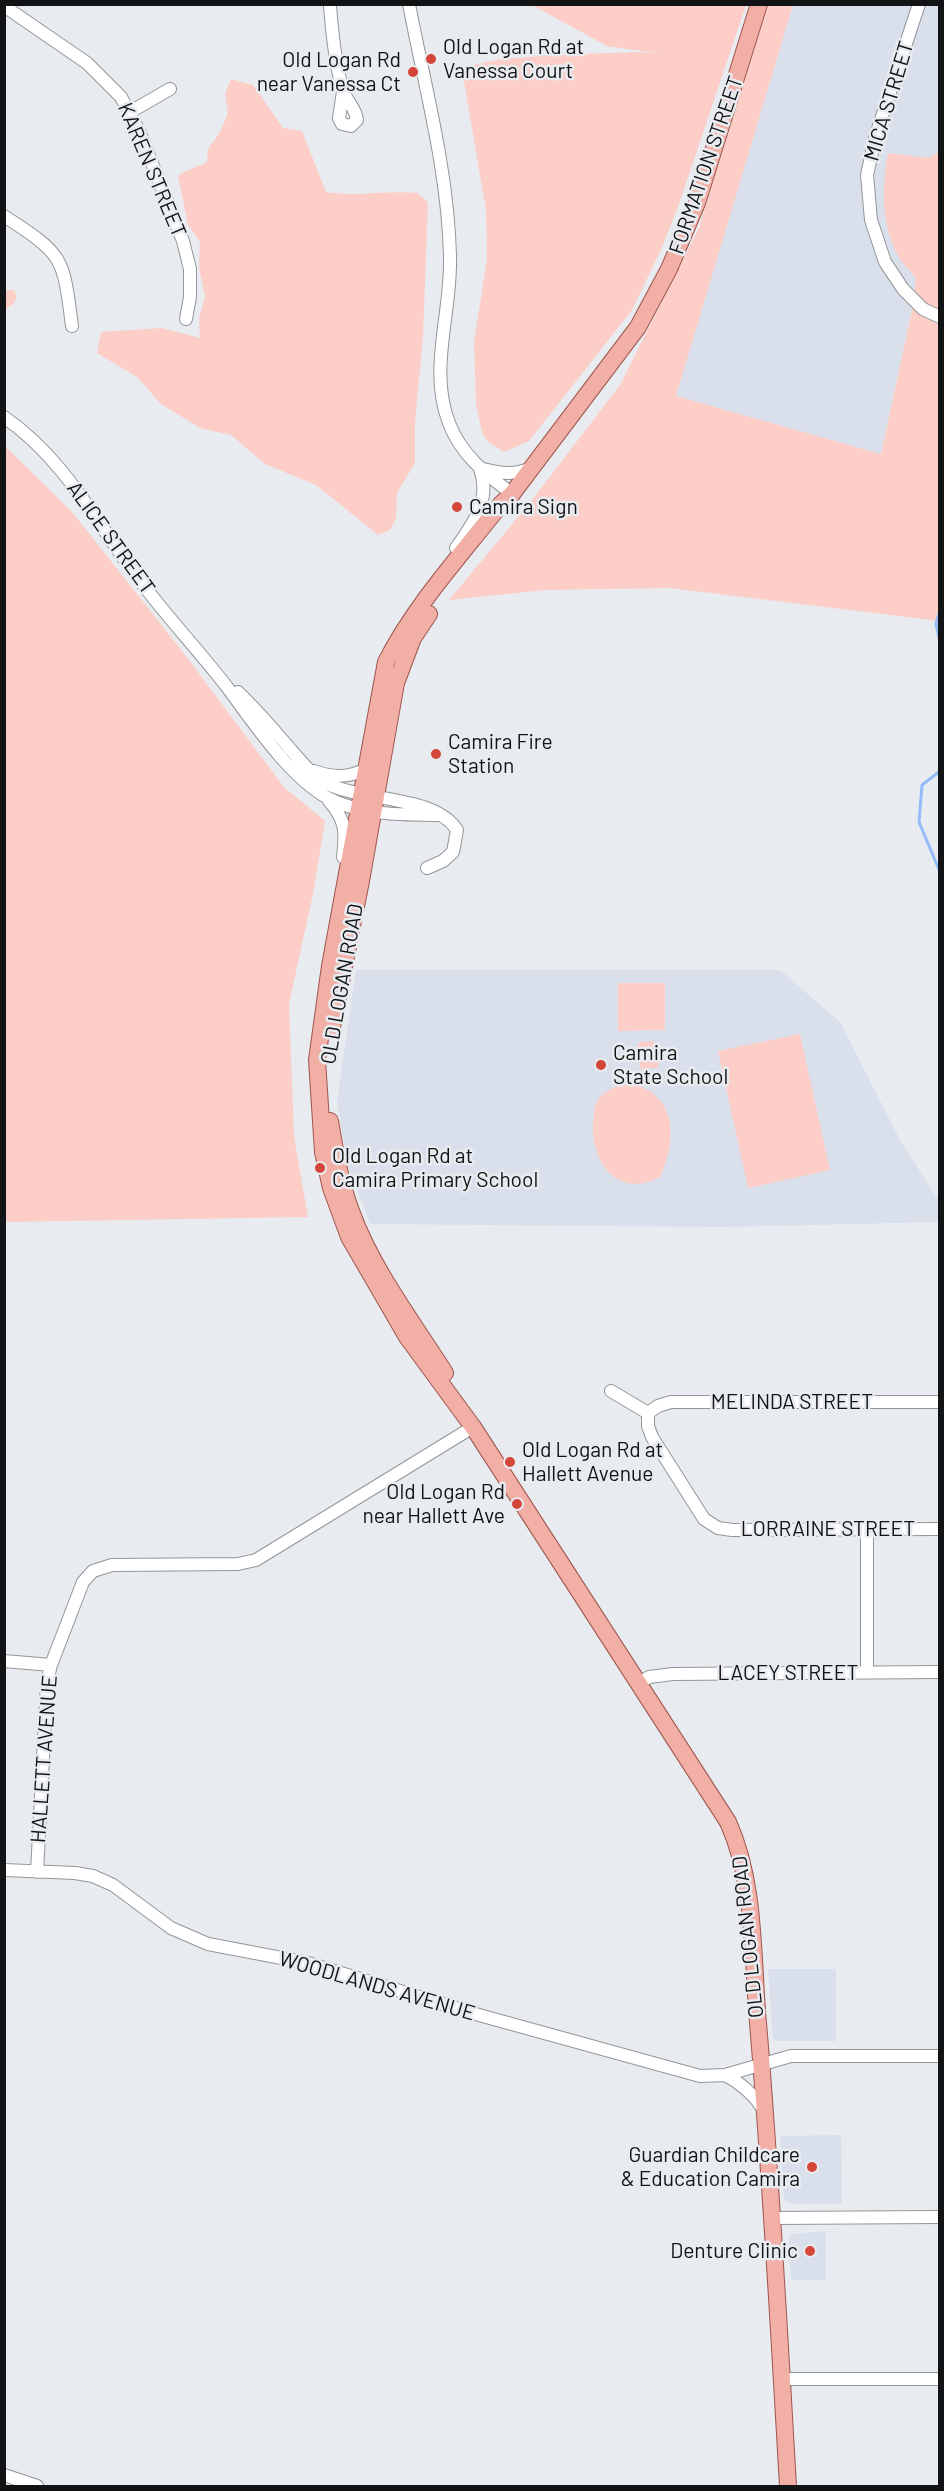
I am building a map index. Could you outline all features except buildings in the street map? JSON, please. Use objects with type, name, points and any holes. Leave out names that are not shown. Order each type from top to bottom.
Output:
[{"type":"main road","name":"FORMATION STREET","points":[[367,802],[366,769],[386,662],[399,637],[501,504],[512,494],[638,327],[669,269],[697,203],[759,4]]},
{"type":"main road","name":"FORMATION STREET","points":[[367,802],[390,707],[408,648],[443,594],[507,510],[512,494]]},
{"type":"main road","name":"OLD LOGAN ROAD","points":[[367,802],[341,906],[317,1060],[319,1105],[327,1175],[342,1221],[372,1279],[407,1337],[473,1427],[728,1822],[738,1845],[745,1870],[748,1898],[761,2063],[788,2487]]},
{"type":"main road","name":"OLD LOGAN ROAD","points":[[367,802],[330,1035],[326,1076],[327,1104],[344,1188],[361,1235],[395,1296],[450,1381],[473,1427]]},
{"type":"street","points":[[409,4],[442,167],[450,258],[440,371],[442,401],[458,443],[479,468],[512,494]]},
{"type":"street","name":"MICA STREET","points":[[919,4],[875,138],[867,175],[871,220],[885,262],[903,289],[923,309],[939,317]]},
{"type":"street","points":[[329,5],[343,92]]},
{"type":"street","name":"KAREN STREET","points":[[4,6],[87,63],[122,97],[183,241],[190,269],[190,297],[186,319]]},
{"type":"street","points":[[130,112],[170,89]]},
{"type":"street","points":[[4,216],[41,240],[58,259],[66,280],[72,326]]},
{"type":"street","name":"ALICE STREET","points":[[4,417],[41,448],[67,476],[92,509],[132,571],[307,785],[341,804],[367,802]]},
{"type":"street","points":[[479,468],[509,474],[520,473],[531,468]]},
{"type":"street","points":[[399,637],[430,584],[473,525],[484,495],[484,481],[479,468]]},
{"type":"street","name":"ALICE STREET","points":[[211,666],[253,706],[308,769],[324,782],[367,802]]},
{"type":"street","points":[[308,769],[342,777],[357,774],[366,769]]},
{"type":"street","name":"OLD LOGAN ROAD","points":[[326,797],[338,811],[344,823],[341,906]]},
{"type":"street","points":[[367,802],[412,804],[450,819],[457,830],[453,852],[443,861],[427,868]]},
{"type":"street","points":[[611,1391],[648,1413]]},
{"type":"street","name":"MELINDA STREET","points":[[648,1413],[658,1406],[671,1402],[939,1402]]},
{"type":"street","name":"LORRAINE STREET","points":[[648,1413],[648,1426],[652,1437],[704,1519],[718,1528],[732,1530],[939,1529]]},
{"type":"street","name":"HALLETT AVENUE","points":[[37,1872],[44,1704],[51,1665],[83,1582],[93,1571],[112,1565],[238,1564],[256,1560],[473,1427]]},
{"type":"street","points":[[867,1529],[867,1672]]},
{"type":"street","points":[[4,1661],[51,1665]]},
{"type":"street","name":"LACEY STREET","points":[[639,1683],[649,1677],[673,1674],[939,1672]]},
{"type":"street","name":"WOODLANDS AVENUE","points":[[4,1870],[93,1876],[113,1885],[171,1928],[208,1944],[308,1963],[479,2015],[700,2076],[725,2075],[761,2063],[803,2055],[939,2056]]},
{"type":"street","points":[[725,2075],[738,2081],[757,2099],[764,2110]]},
{"type":"street","points":[[771,2218],[939,2217]]},
{"type":"street","points":[[782,2379],[939,2379]]},
{"type":"street","points":[[4,2475],[37,2487]]},
{"type":"shaded area","points":[[532,5],[746,5],[678,207],[660,252],[632,310],[529,441],[504,452],[488,442],[482,433],[476,404],[474,342],[487,259],[486,210],[462,70],[476,64],[502,59],[638,52],[661,54],[607,46]]},
{"type":"shaded area","points":[[768,5],[793,5],[676,396],[881,454],[912,310],[916,279],[898,255],[891,240],[885,216],[884,191],[888,153],[929,158],[939,152],[939,621],[670,588],[545,590],[449,600],[529,504],[620,385],[699,228]]},
{"type":"shaded area","points":[[793,5],[939,5],[939,152],[929,158],[889,153],[885,214],[896,253],[916,279],[912,310],[881,454],[675,396]]},
{"type":"shaded area","points":[[231,79],[253,85],[283,128],[302,131],[326,192],[418,193],[428,203],[423,336],[415,423],[415,463],[397,493],[396,518],[390,530],[378,535],[316,485],[265,464],[231,435],[200,428],[161,404],[137,377],[97,353],[101,332],[162,328],[200,338],[199,318],[205,297],[199,267],[200,242],[188,225],[178,175],[207,162],[208,149],[220,132],[228,113],[225,94]]},
{"type":"shaded area","points":[[5,290],[14,290],[17,296],[14,303],[5,310]]},
{"type":"shaded area","points":[[5,446],[72,512],[183,652],[284,787],[325,821],[313,894],[289,1004],[294,1136],[308,1217],[5,1222]]},
{"type":"shaded area","name":"Camira State School","points":[[356,970],[780,970],[840,1022],[901,1142],[939,1201],[939,1222],[724,1227],[370,1224],[348,1166],[337,1101]]},
{"type":"shaded area","points":[[618,983],[665,983],[665,1030],[618,1031]]},
{"type":"shaded area","points":[[800,1034],[830,1170],[748,1188],[718,1051]]},
{"type":"shaded area","points":[[653,1041],[656,1043],[659,1065],[656,1068],[643,1069],[640,1067],[637,1046],[640,1042]]},
{"type":"shaded area","points":[[630,1083],[646,1089],[657,1097],[665,1108],[669,1120],[671,1134],[666,1163],[660,1177],[645,1183],[631,1184],[609,1173],[596,1150],[593,1136],[594,1111],[599,1099],[611,1089]]},
{"type":"shaded area","points":[[768,1969],[836,1969],[836,2041],[776,2041],[773,2039]]},
{"type":"shaded area","name":"Guardian Childcare & Education Camira","points":[[841,2135],[842,2204],[791,2204],[787,2202],[784,2197],[780,2136]]},
{"type":"shaded area","points":[[826,2231],[826,2280],[791,2280],[788,2240],[791,2234]]},
{"type":"waterway","points":[[940,611],[936,624],[940,642]]},
{"type":"waterway","points":[[940,771],[922,785],[919,822],[940,872]]},
{"type":"place","name":"Old Logan Rd at Vanessa Court","points":[[431,59]]},
{"type":"place","name":"Old Logan Rd near Vanessa Ct","points":[[413,72]]},
{"type":"place","name":"Camira Sign","points":[[457,507]]},
{"type":"place","name":"Camira Fire Station","points":[[436,754]]},
{"type":"place","name":"Camira State School","points":[[601,1065]]},
{"type":"place","name":"Old Logan Rd at Camira Primary School","points":[[320,1168]]},
{"type":"place","name":"Old Logan Rd at Hallett Avenue","points":[[510,1462]]},
{"type":"place","name":"Old Logan Rd near Hallett Ave","points":[[517,1504]]},
{"type":"place","name":"Guardian Childcare & Education Camira","points":[[812,2167]]},
{"type":"place","name":"Denture Clinic","points":[[810,2251]]}]
